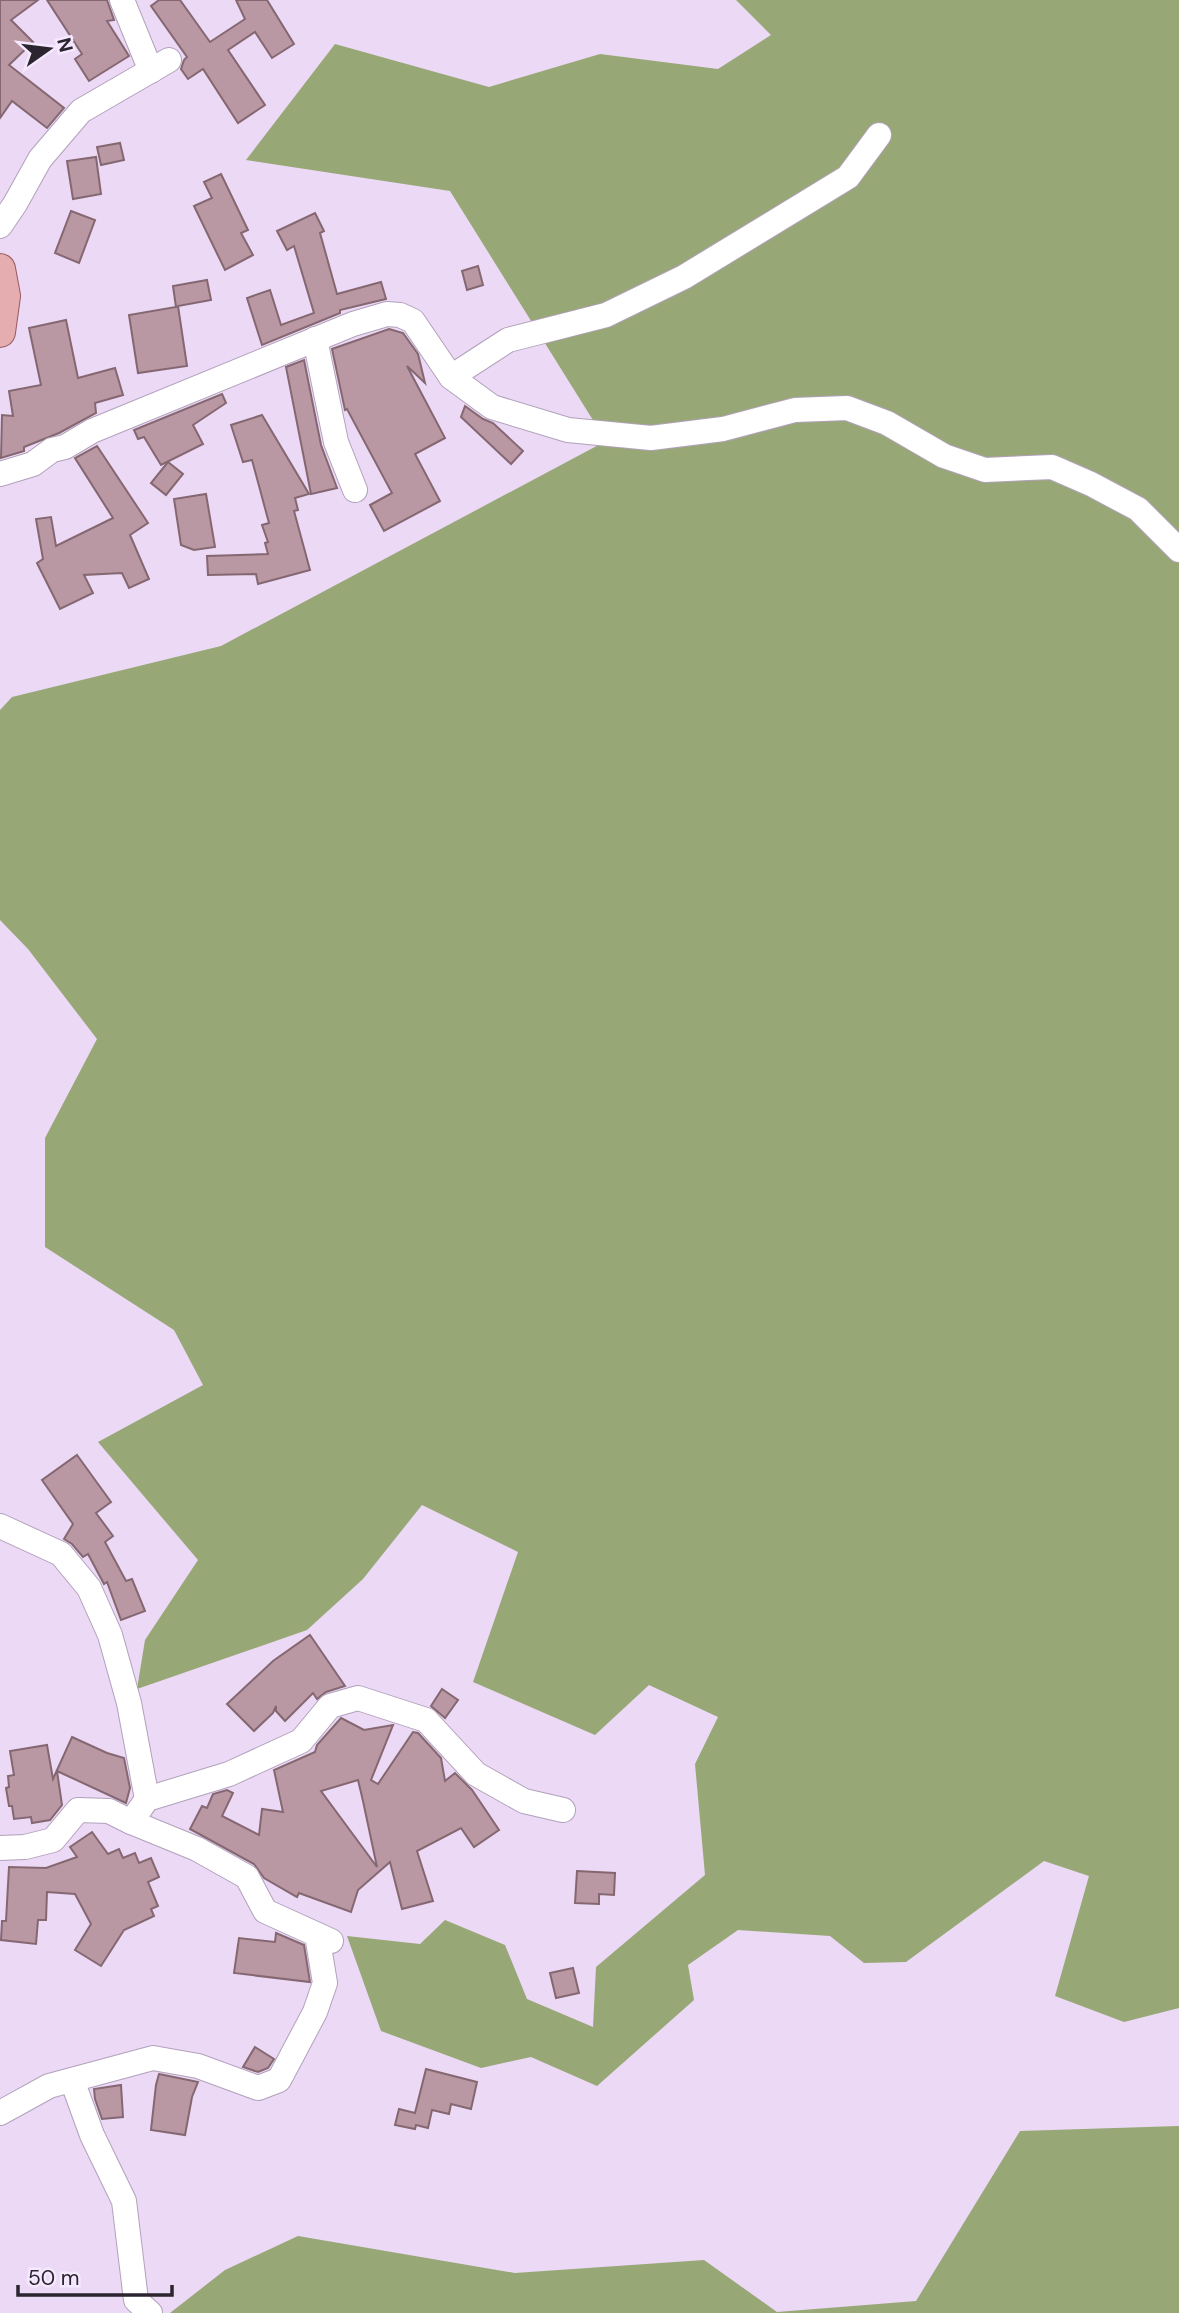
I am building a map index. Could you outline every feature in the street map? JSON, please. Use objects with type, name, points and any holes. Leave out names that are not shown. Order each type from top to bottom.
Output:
[{"type":"main road","points":[[0,269],[5,296],[0,332]]},
{"type":"street","points":[[0,226],[40,159],[82,111],[160,65],[122,0]]},
{"type":"street","points":[[451,377],[508,340],[606,314],[684,277],[848,177],[879,135]]},
{"type":"street","points":[[0,474],[33,464],[52,450],[65,447],[92,431],[353,324],[387,314],[400,315],[413,321],[451,377],[492,407],[505,412],[568,430],[651,438],[723,429],[795,410],[847,408],[887,422],[944,456],[985,470],[1052,467],[1072,475],[1138,509],[1179,550]]},
{"type":"street","points":[[315,340],[335,442],[355,490]]},
{"type":"street","points":[[0,1526],[61,1555],[89,1588],[110,1635],[129,1703],[147,1799]]},
{"type":"street","points":[[131,1822],[147,1799],[229,1774],[301,1741],[330,1706],[358,1698],[426,1720],[476,1774],[524,1801],[563,1810]]},
{"type":"street","points":[[0,1848],[25,1847],[53,1840],[78,1810],[109,1811],[197,1849],[247,1877],[265,1910],[324,1938],[325,1983],[316,2012],[279,2080],[258,2088],[198,2066],[153,2059],[49,2086],[0,2113]]},
{"type":"street","points":[[72,2080],[92,2135],[124,2201],[136,2300],[150,2313]]},
{"type":"green space","points":[[736,0],[1179,0],[1179,2008],[1124,2022],[1055,1996],[1089,1876],[1044,1861],[906,1962],[864,1963],[830,1936],[738,1930],[688,1965],[694,2000],[597,2086],[531,2057],[481,2068],[381,2031],[347,1936],[420,1944],[445,1920],[505,1945],[527,1999],[593,2027],[596,1967],[705,1875],[695,1764],[718,1717],[649,1685],[595,1735],[473,1682],[518,1552],[422,1505],[363,1579],[307,1630],[137,1689],[145,1640],[198,1560],[98,1442],[203,1385],[174,1330],[45,1247],[45,1138],[97,1039],[28,949],[0,920],[0,710],[12,697],[221,646],[606,441],[450,191],[246,160],[335,44],[489,87],[600,54],[718,69],[771,35]]},
{"type":"green space","points":[[1179,2126],[1179,2313],[170,2313],[225,2270],[298,2236],[515,2273],[704,2260],[777,2312],[916,2301],[1020,2131]]},
{"type":"building","points":[[0,0],[38,0],[11,20],[33,42],[9,65],[64,108],[47,128],[12,101],[0,118]]},
{"type":"building","points":[[47,0],[107,0],[114,20],[107,21],[129,56],[89,81],[75,59],[82,54]]},
{"type":"building","points":[[159,0],[180,0],[210,42],[245,19],[236,0],[267,0],[294,44],[272,58],[255,32],[228,50],[265,105],[238,123],[203,69],[188,79],[181,69],[187,57],[151,6]]},
{"type":"building","points":[[120,143],[124,160],[101,165],[97,147]]},
{"type":"building","points":[[96,157],[101,194],[73,199],[67,161]]},
{"type":"building","points":[[221,174],[248,230],[241,233],[253,255],[225,270],[194,206],[212,198],[204,182]]},
{"type":"building","points":[[71,211],[95,220],[79,263],[55,253]]},
{"type":"building","points":[[315,213],[324,231],[320,233],[337,294],[381,282],[386,299],[340,310],[340,313],[262,345],[247,298],[270,290],[281,325],[314,313],[294,246],[287,250],[277,231]]},
{"type":"building","points":[[478,266],[483,285],[467,290],[462,271]]},
{"type":"building","points":[[207,280],[211,300],[178,306],[187,366],[138,373],[129,315],[176,307],[173,286]]},
{"type":"building","points":[[66,320],[78,378],[115,368],[123,395],[95,403],[96,413],[59,433],[24,447],[24,451],[1,458],[2,415],[13,416],[9,391],[41,385],[29,328]]},
{"type":"building","points":[[389,329],[403,333],[418,354],[425,383],[407,366],[445,438],[415,454],[440,501],[384,531],[370,505],[392,493],[347,409],[345,410],[332,349]]},
{"type":"building","points":[[304,360],[321,445],[337,488],[311,494],[286,367]]},
{"type":"building","points":[[222,394],[226,403],[193,425],[203,444],[161,465],[144,437],[138,439],[134,430]]},
{"type":"building","points":[[465,406],[493,423],[523,451],[511,464],[461,417]]},
{"type":"building","points":[[262,415],[309,494],[295,498],[298,510],[294,511],[310,570],[258,584],[256,574],[208,575],[207,556],[268,554],[265,543],[268,542],[262,525],[269,523],[252,460],[243,462],[231,425]]},
{"type":"building","points":[[97,446],[148,523],[130,535],[149,579],[129,588],[122,573],[84,575],[93,593],[60,609],[37,563],[43,559],[36,519],[51,517],[56,546],[113,518],[75,458]]},
{"type":"building","points":[[168,462],[183,474],[166,495],[151,483]]},
{"type":"building","points":[[206,494],[215,547],[194,550],[181,545],[174,499]]},
{"type":"building","points":[[77,1455],[111,1502],[96,1513],[113,1536],[105,1542],[126,1581],[132,1579],[145,1611],[121,1620],[107,1582],[104,1584],[88,1554],[83,1557],[64,1539],[73,1524],[42,1480]]},
{"type":"building","points":[[310,1635],[345,1686],[326,1692],[317,1699],[313,1693],[285,1721],[276,1711],[276,1706],[273,1713],[254,1731],[227,1704],[273,1661]]},
{"type":"building","points":[[442,1689],[458,1700],[445,1718],[431,1706]]},
{"type":"building","points":[[341,1718],[364,1730],[393,1725],[371,1780],[378,1784],[413,1732],[418,1733],[441,1758],[445,1781],[455,1773],[472,1790],[499,1830],[474,1847],[461,1828],[417,1851],[433,1901],[402,1909],[390,1862],[358,1890],[351,1912],[299,1893],[297,1897],[264,1878],[254,1864],[190,1829],[202,1806],[207,1808],[213,1794],[227,1790],[233,1793],[222,1816],[259,1835],[262,1809],[283,1812],[274,1770],[315,1752],[317,1745]],"holes":[[[358,1780],[377,1867],[321,1791]]]},
{"type":"building","points":[[72,1737],[124,1758],[130,1788],[126,1803],[57,1771],[62,1805],[50,1820],[32,1823],[31,1817],[14,1819],[6,1788],[9,1787],[8,1776],[14,1775],[10,1751],[47,1745],[53,1779]]},
{"type":"building","points":[[92,1832],[108,1854],[119,1849],[123,1858],[135,1853],[139,1863],[151,1858],[159,1877],[148,1882],[158,1906],[151,1909],[154,1916],[124,1930],[101,1966],[75,1950],[91,1924],[75,1894],[47,1892],[46,1920],[38,1920],[36,1944],[1,1940],[2,1921],[6,1921],[9,1867],[46,1868],[77,1857],[70,1847]]},
{"type":"building","points":[[577,1871],[615,1873],[614,1895],[599,1894],[599,1904],[575,1903]]},
{"type":"building","points":[[276,1933],[304,1945],[310,1982],[234,1973],[239,1938],[275,1942]]},
{"type":"building","points":[[573,1968],[579,1993],[556,1998],[550,1973]]},
{"type":"building","points":[[255,2047],[274,2059],[268,2068],[258,2072],[243,2067]]},
{"type":"building","points":[[426,2069],[477,2082],[471,2109],[451,2104],[449,2114],[432,2110],[428,2128],[416,2125],[415,2129],[395,2125],[399,2109],[415,2113]]},
{"type":"building","points":[[159,2074],[198,2082],[192,2097],[185,2135],[151,2130]]},
{"type":"building","points":[[121,2085],[123,2117],[102,2119],[94,2089]]}]
